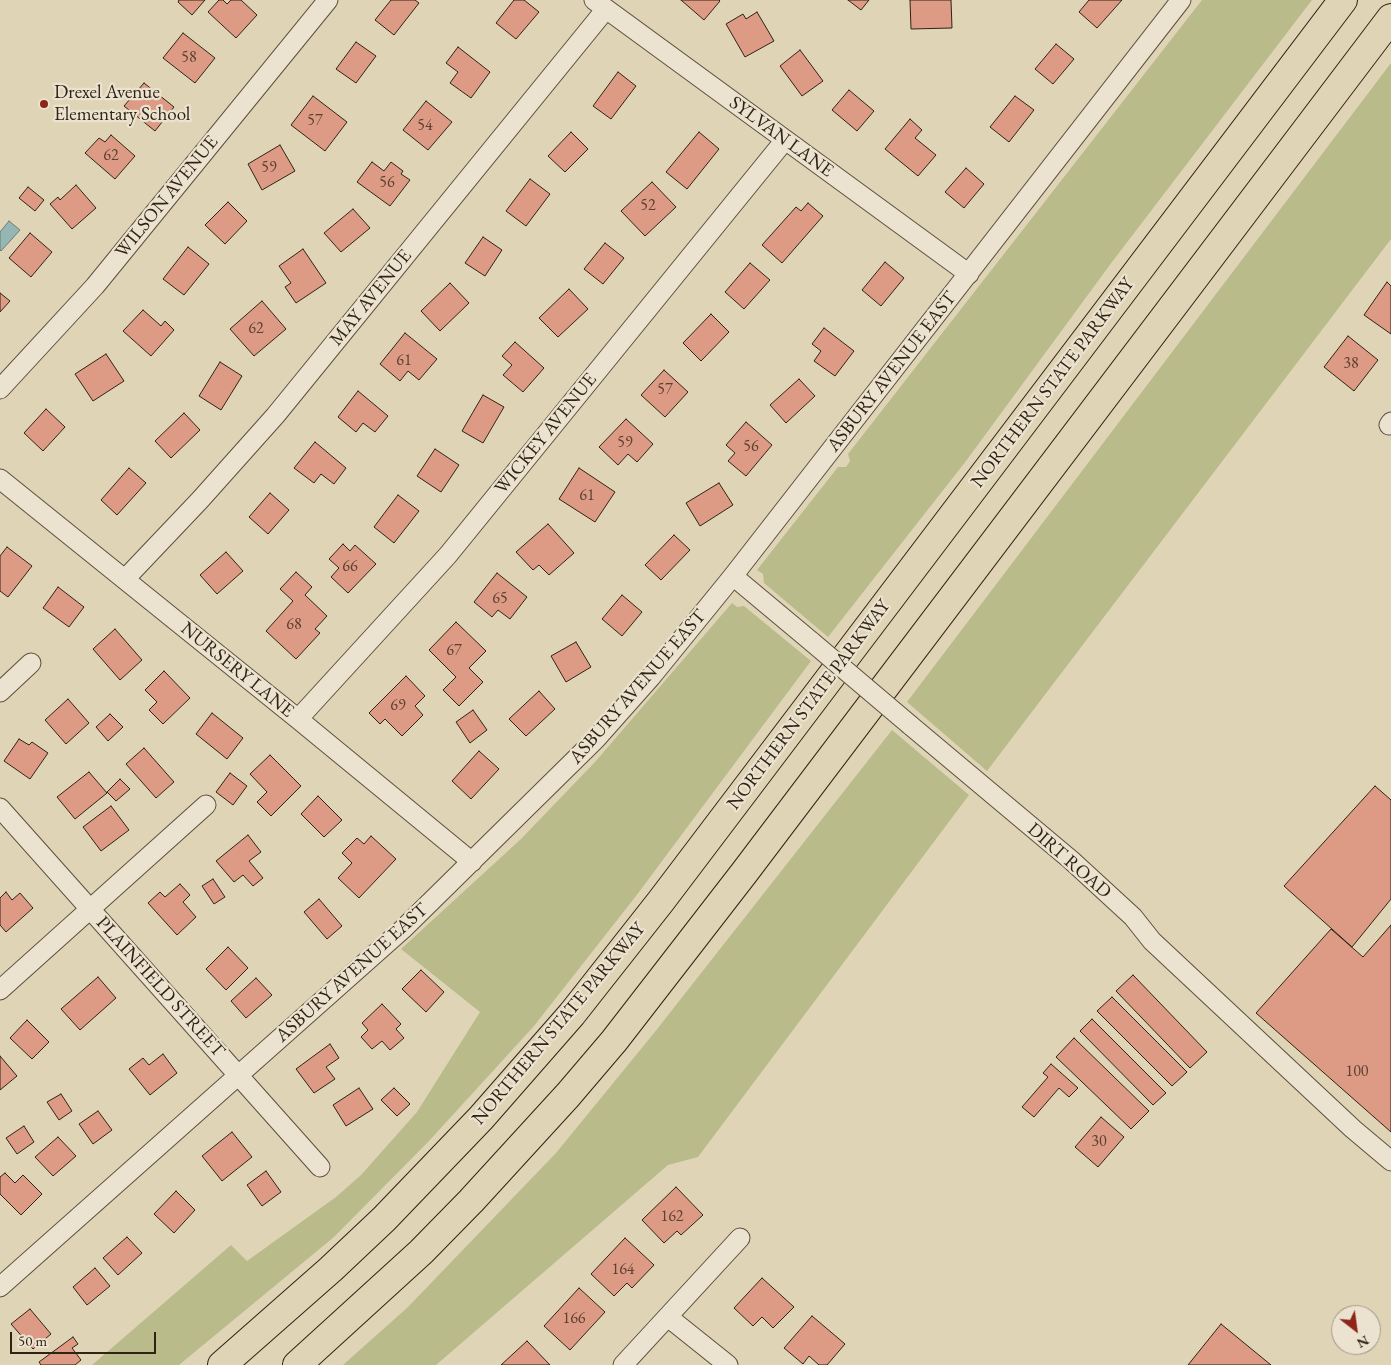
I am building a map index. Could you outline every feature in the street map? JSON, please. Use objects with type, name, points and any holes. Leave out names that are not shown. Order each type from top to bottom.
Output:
[{"type":"highway","name":"NORTHERN STATE PARKWAY","points":[[222,1365],[325,1275],[384,1219],[481,1118],[572,1014],[661,901],[1343,0]]},
{"type":"highway","points":[[297,1365],[421,1252],[471,1201],[568,1095],[614,1041],[750,865],[1391,18]]},
{"type":"street","name":"WILSON AVENUE","points":[[0,389],[95,286],[328,0]]},
{"type":"street","name":"ASBURY AVENUE EAST","points":[[0,1287],[402,929],[596,739],[651,677],[733,576],[1181,0]]},
{"type":"street","name":"SYLVAN LANE","points":[[600,4],[968,274]]},
{"type":"street","name":"MAY AVENUE","points":[[125,579],[200,500],[275,416],[600,4]]},
{"type":"street","name":"WICKEY AVENUE","points":[[298,719],[448,555],[785,140]]},
{"type":"street","name":"NURSERY LANE","points":[[0,479],[472,862]]},
{"type":"street","name":"DIRT ROAD","points":[[733,576],[1071,860],[1133,917],[1152,941],[1353,1129],[1391,1161]]},
{"type":"street","points":[[0,692],[32,663]]},
{"type":"street","points":[[0,990],[206,805]]},
{"type":"street","name":"PLAINFIELD STREET","points":[[0,808],[320,1167]]},
{"type":"street","points":[[623,1365],[740,1238]]},
{"type":"street","points":[[668,1317],[728,1365]]},
{"type":"green space","points":[[1202,0],[1312,0],[1112,262],[966,461],[828,637],[764,583],[763,574],[757,570],[838,467],[846,467],[850,461],[848,454]]},
{"type":"green space","points":[[1391,63],[1391,239],[987,771],[907,702]]},
{"type":"green space","points":[[732,603],[737,607],[744,606],[811,661],[636,896],[534,1026],[429,1141],[334,1237],[179,1365],[92,1365],[231,1245],[247,1261],[336,1197],[361,1175],[417,1112],[480,1012],[401,949],[521,839],[595,762]]},
{"type":"green space","points":[[892,730],[969,795],[698,1157],[668,1165],[436,1365],[343,1365],[408,1307],[556,1153],[654,1033]]},
{"type":"water","points":[[9,221],[20,230],[1,251],[0,232]]},
{"type":"building","points":[[179,0],[205,0],[192,15],[178,2]]},
{"type":"building","points":[[219,0],[223,0],[227,4],[231,0],[241,0],[257,15],[236,38],[208,12]]},
{"type":"building","points":[[391,0],[415,0],[419,3],[394,35],[375,20]]},
{"type":"building","points":[[514,0],[524,0],[539,12],[516,39],[496,23]]},
{"type":"building","points":[[681,0],[719,0],[720,1],[704,20]]},
{"type":"building","points":[[848,0],[869,0],[861,10]]},
{"type":"building","points":[[910,0],[951,0],[952,28],[911,29]]},
{"type":"building","points":[[1089,0],[1122,0],[1097,28],[1079,12]]},
{"type":"building","points":[[757,12],[774,41],[745,57],[726,24],[743,14],[746,19]]},
{"type":"building","points":[[183,33],[215,58],[195,83],[163,58]]},
{"type":"building","points":[[356,42],[376,56],[356,83],[336,69]]},
{"type":"building","points":[[1056,44],[1074,59],[1053,84],[1035,69]]},
{"type":"building","points":[[458,47],[490,72],[471,98],[450,83],[458,72],[446,63]]},
{"type":"building","points":[[800,50],[823,81],[802,96],[780,66]]},
{"type":"building","points":[[618,72],[636,86],[611,119],[593,106]]},
{"type":"building","points":[[144,83],[174,107],[155,131],[124,106]]},
{"type":"building","points":[[849,90],[874,111],[857,131],[832,110]]},
{"type":"building","points":[[313,96],[347,122],[325,151],[291,125]]},
{"type":"building","points":[[1015,96],[1034,110],[1009,142],[990,127]]},
{"type":"building","points":[[426,101],[452,122],[428,150],[403,130]]},
{"type":"building","points":[[910,119],[922,130],[915,138],[936,155],[918,176],[885,149]]},
{"type":"building","points":[[571,132],[588,149],[565,172],[548,156]]},
{"type":"building","points":[[699,132],[719,149],[687,189],[666,172]]},
{"type":"building","points":[[111,135],[135,156],[115,179],[85,153],[99,138],[105,142]]},
{"type":"building","points":[[280,145],[295,171],[262,190],[248,164]]},
{"type":"building","points":[[372,162],[384,171],[391,162],[403,171],[401,174],[410,180],[390,206],[357,182]]},
{"type":"building","points":[[966,168],[984,184],[964,208],[945,192]]},
{"type":"building","points":[[530,179],[550,194],[526,226],[506,211]]},
{"type":"building","points":[[652,182],[676,207],[645,236],[621,211]]},
{"type":"building","points":[[76,185],[96,208],[72,229],[50,204],[58,197],[60,200]]},
{"type":"building","points":[[28,187],[44,200],[35,211],[19,198]]},
{"type":"building","points":[[228,202],[247,221],[225,244],[205,225]]},
{"type":"building","points":[[808,203],[823,216],[782,263],[762,245],[796,207],[801,211]]},
{"type":"building","points":[[353,209],[370,228],[341,252],[324,233]]},
{"type":"building","points":[[30,233],[52,252],[31,277],[9,258]]},
{"type":"building","points":[[483,237],[502,250],[485,276],[465,263]]},
{"type":"building","points":[[605,243],[624,258],[603,284],[584,269]]},
{"type":"building","points":[[188,247],[209,264],[184,295],[163,279]]},
{"type":"building","points":[[303,249],[326,283],[296,303],[285,287],[291,283],[279,266]]},
{"type":"building","points":[[885,262],[904,278],[881,306],[862,290]]},
{"type":"building","points":[[750,263],[770,280],[744,309],[725,292]]},
{"type":"building","points":[[1387,282],[1391,286],[1391,334],[1364,315]]},
{"type":"building","points":[[450,283],[469,303],[440,331],[421,311]]},
{"type":"building","points":[[569,289],[588,309],[558,337],[539,318]]},
{"type":"building","points":[[0,293],[10,301],[0,312]]},
{"type":"building","points":[[262,301],[286,329],[254,356],[230,329]]},
{"type":"building","points":[[143,310],[161,326],[165,321],[174,330],[151,356],[123,331]]},
{"type":"building","points":[[711,314],[729,332],[701,361],[683,343]]},
{"type":"building","points":[[824,328],[854,351],[835,376],[814,361],[821,351],[812,344]]},
{"type":"building","points":[[405,333],[437,359],[419,380],[408,371],[400,381],[380,364]]},
{"type":"building","points":[[1348,336],[1378,360],[1354,391],[1324,367]]},
{"type":"building","points":[[515,342],[544,368],[523,392],[503,375],[512,365],[502,356]]},
{"type":"building","points":[[106,354],[124,381],[93,401],[75,374]]},
{"type":"building","points":[[220,362],[242,376],[221,410],[199,396]]},
{"type":"building","points":[[664,370],[688,392],[665,417],[641,395]]},
{"type":"building","points":[[799,379],[815,396],[786,423],[770,405]]},
{"type":"building","points":[[358,391],[388,416],[375,432],[363,423],[356,432],[338,417]]},
{"type":"building","points":[[483,395],[504,407],[483,443],[462,431]]},
{"type":"building","points":[[46,409],[65,427],[43,451],[24,433]]},
{"type":"building","points":[[184,413],[200,430],[171,458],[155,441]]},
{"type":"building","points":[[626,419],[653,444],[637,462],[628,454],[618,465],[599,447]]},
{"type":"building","points":[[746,422],[772,445],[746,476],[728,461],[735,453],[726,445]]},
{"type":"building","points":[[315,442],[346,468],[334,484],[321,474],[314,483],[294,468]]},
{"type":"building","points":[[435,449],[459,465],[441,492],[417,476]]},
{"type":"building","points":[[129,468],[146,483],[117,515],[101,500]]},
{"type":"building","points":[[579,468],[615,492],[595,522],[559,499]]},
{"type":"building","points":[[719,483],[733,505],[700,526],[686,503]]},
{"type":"building","points":[[270,493],[289,510],[268,534],[249,517]]},
{"type":"building","points":[[398,495],[419,511],[394,543],[374,527]]},
{"type":"building","points":[[548,524],[574,553],[549,575],[539,565],[533,570],[516,552]]},
{"type":"building","points":[[674,535],[690,550],[661,580],[645,565]]},
{"type":"building","points":[[343,544],[350,551],[355,545],[376,564],[348,593],[331,577],[339,568],[329,559]]},
{"type":"building","points":[[7,547],[32,566],[8,597],[0,591],[0,556]]},
{"type":"building","points":[[226,552],[243,571],[217,594],[200,575]]},
{"type":"building","points":[[296,572],[312,587],[305,595],[327,616],[315,629],[320,633],[296,659],[266,631],[293,601],[280,589]]},
{"type":"building","points":[[497,573],[527,597],[510,619],[498,610],[492,617],[474,602]]},
{"type":"building","points":[[58,587],[84,607],[69,627],[43,608]]},
{"type":"building","points":[[622,595],[642,612],[622,636],[602,619]]},
{"type":"building","points":[[456,622],[486,651],[469,668],[483,682],[459,706],[443,690],[456,677],[429,650]]},
{"type":"building","points":[[115,629],[142,660],[120,680],[93,649]]},
{"type":"building","points":[[576,642],[591,667],[566,682],[551,656]]},
{"type":"building","points":[[164,671],[190,698],[163,724],[149,710],[157,702],[145,690]]},
{"type":"building","points":[[406,676],[425,696],[415,706],[423,715],[402,736],[385,719],[380,724],[369,713]]},
{"type":"building","points":[[539,691],[555,709],[526,736],[509,719]]},
{"type":"building","points":[[68,699],[89,723],[66,744],[45,720]]},
{"type":"building","points":[[473,710],[487,730],[470,743],[456,722]]},
{"type":"building","points":[[212,713],[243,738],[227,759],[196,734]]},
{"type":"building","points":[[110,714],[123,727],[108,741],[96,727]]},
{"type":"building","points":[[19,739],[29,745],[32,742],[48,753],[30,779],[4,761]]},
{"type":"building","points":[[144,748],[174,782],[156,798],[126,764]]},
{"type":"building","points":[[479,751],[499,769],[471,799],[452,781]]},
{"type":"building","points":[[270,755],[301,786],[271,816],[257,802],[267,792],[250,774]]},
{"type":"building","points":[[89,772],[107,793],[75,819],[57,797]]},
{"type":"building","points":[[230,773],[247,786],[233,805],[216,792]]},
{"type":"building","points":[[120,779],[130,789],[116,801],[107,792]]},
{"type":"building","points":[[1375,786],[1391,800],[1391,899],[1352,947],[1284,886]]},
{"type":"building","points":[[318,796],[342,820],[324,837],[301,814]]},
{"type":"building","points":[[111,806],[129,830],[101,851],[83,827]]},
{"type":"building","points":[[248,835],[261,852],[249,861],[263,878],[253,886],[243,875],[234,882],[216,861]]},
{"type":"building","points":[[371,836],[396,859],[359,898],[338,878],[352,863],[342,853],[357,838],[364,844]]},
{"type":"building","points":[[213,879],[225,897],[214,904],[202,886]]},
{"type":"building","points":[[180,884],[190,895],[183,902],[196,917],[177,935],[148,903],[160,892],[165,897]]},
{"type":"building","points":[[6,892],[12,900],[20,893],[33,908],[6,932],[0,925],[0,898]]},
{"type":"building","points":[[319,899],[342,926],[327,939],[304,912]]},
{"type":"building","points":[[1391,925],[1391,1132],[1256,1013],[1331,929],[1363,957]]},
{"type":"building","points":[[228,947],[248,968],[226,990],[206,969]]},
{"type":"building","points":[[421,970],[444,992],[426,1012],[402,989]]},
{"type":"building","points":[[1133,975],[1207,1052],[1190,1068],[1116,991]]},
{"type":"building","points":[[98,977],[116,998],[80,1030],[61,1009]]},
{"type":"building","points":[[256,978],[272,995],[246,1018],[231,1001]]},
{"type":"building","points":[[1112,997],[1187,1072],[1172,1086],[1097,1011]]},
{"type":"building","points":[[382,1004],[401,1024],[396,1029],[404,1038],[390,1050],[382,1041],[372,1049],[361,1037],[368,1030],[362,1023]]},
{"type":"building","points":[[1092,1019],[1166,1093],[1153,1105],[1080,1031]]},
{"type":"building","points":[[27,1020],[49,1042],[32,1059],[10,1038]]},
{"type":"building","points":[[1074,1038],[1149,1111],[1131,1129],[1056,1057]]},
{"type":"building","points":[[330,1044],[339,1058],[326,1067],[335,1079],[314,1093],[296,1069]]},
{"type":"building","points":[[163,1054],[177,1073],[150,1095],[129,1069],[143,1058],[149,1065]]},
{"type":"building","points":[[0,1056],[17,1076],[0,1090]]},
{"type":"building","points":[[1051,1064],[1078,1088],[1069,1097],[1059,1088],[1034,1117],[1022,1107],[1048,1077],[1043,1073]]},
{"type":"building","points":[[359,1088],[373,1109],[346,1126],[333,1105]]},
{"type":"building","points":[[394,1088],[410,1104],[397,1116],[381,1100]]},
{"type":"building","points":[[61,1094],[72,1111],[59,1120],[47,1102]]},
{"type":"building","points":[[98,1111],[112,1130],[93,1144],[79,1124]]},
{"type":"building","points":[[1101,1117],[1124,1137],[1098,1167],[1075,1147]]},
{"type":"building","points":[[24,1126],[34,1142],[17,1154],[6,1138]]},
{"type":"building","points":[[232,1132],[252,1157],[222,1181],[202,1156]]},
{"type":"building","points":[[58,1137],[76,1156],[53,1176],[35,1157]]},
{"type":"building","points":[[266,1171],[281,1192],[262,1206],[247,1185]]},
{"type":"building","points":[[5,1173],[15,1183],[23,1175],[42,1194],[21,1215],[0,1194],[0,1177]]},
{"type":"building","points":[[676,1187],[703,1215],[681,1235],[677,1231],[664,1243],[642,1220]]},
{"type":"building","points":[[176,1191],[195,1210],[174,1233],[154,1214]]},
{"type":"building","points":[[127,1237],[142,1253],[118,1275],[103,1258]]},
{"type":"building","points":[[625,1238],[654,1265],[632,1288],[627,1283],[614,1296],[591,1274]]},
{"type":"building","points":[[95,1268],[110,1286],[87,1305],[73,1287]]},
{"type":"building","points":[[762,1278],[794,1307],[773,1328],[762,1317],[753,1326],[734,1308]]},
{"type":"building","points":[[579,1288],[605,1312],[570,1350],[544,1326]]},
{"type":"building","points":[[30,1309],[51,1334],[33,1349],[11,1324]]},
{"type":"building","points":[[812,1316],[845,1344],[827,1365],[819,1365],[809,1356],[803,1364],[784,1348]]},
{"type":"building","points":[[1221,1324],[1271,1365],[1188,1365]]},
{"type":"building","points":[[73,1337],[78,1344],[72,1348],[81,1360],[75,1365],[41,1365],[39,1362]]},
{"type":"building","points":[[527,1341],[550,1365],[501,1365]]},
{"type":"place","name":"Drexel Avenue Elementary School","points":[[44,104]]}]
